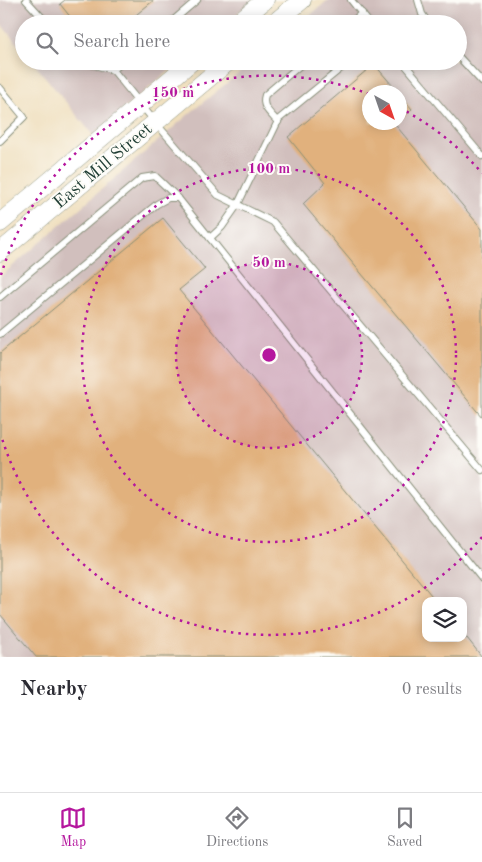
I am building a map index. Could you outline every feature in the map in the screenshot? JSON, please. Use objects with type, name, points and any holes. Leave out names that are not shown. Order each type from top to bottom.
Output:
[{"type":"main road","points":[[247,15],[265,0]]},
{"type":"main road","points":[[284,15],[302,0]]},
{"type":"main road","name":"East Mill Street","points":[[0,223],[181,70]]},
{"type":"main road","name":"East Mill Street","points":[[0,252],[218,70]]},
{"type":"lane","points":[[26,0],[40,15]]},
{"type":"lane","points":[[180,15],[198,0]]},
{"type":"lane","points":[[351,0],[362,13]]},
{"type":"lane","points":[[418,0],[423,15]]},
{"type":"lane","points":[[467,66],[482,82]]},
{"type":"lane","points":[[113,70],[218,195],[273,222],[482,470]]},
{"type":"lane","points":[[278,122],[265,107],[263,101],[265,95],[294,70]]},
{"type":"lane","points":[[210,238],[222,226],[238,204],[279,119],[339,70]]},
{"type":"lane","points":[[410,70],[482,156]]},
{"type":"lane","points":[[0,88],[24,117],[0,141]]},
{"type":"lane","points":[[0,298],[142,178],[156,176],[178,198],[482,578]]},
{"type":"lane","points":[[0,334],[156,204],[168,198],[178,198]]},
{"type":"shaded area","points":[[0,0],[253,0],[236,15],[15,15],[15,41],[0,23]]},
{"type":"shaded area","points":[[328,0],[482,0],[482,657],[0,657],[0,277],[243,70],[467,70],[467,15],[310,15]]},
{"type":"shaded area","points":[[39,70],[170,70],[93,135]]},
{"type":"building","points":[[65,0],[154,0],[136,15],[69,15],[60,4]]},
{"type":"building","points":[[367,70],[379,70],[392,85],[362,85],[362,130],[400,130],[482,229],[482,417],[303,204],[325,183],[288,137]]},
{"type":"building","points":[[407,103],[412,109],[407,114]]},
{"type":"building","points":[[163,218],[205,269],[179,290],[433,597],[422,597],[422,642],[467,642],[467,638],[482,657],[36,657],[0,614],[0,353]]}]
